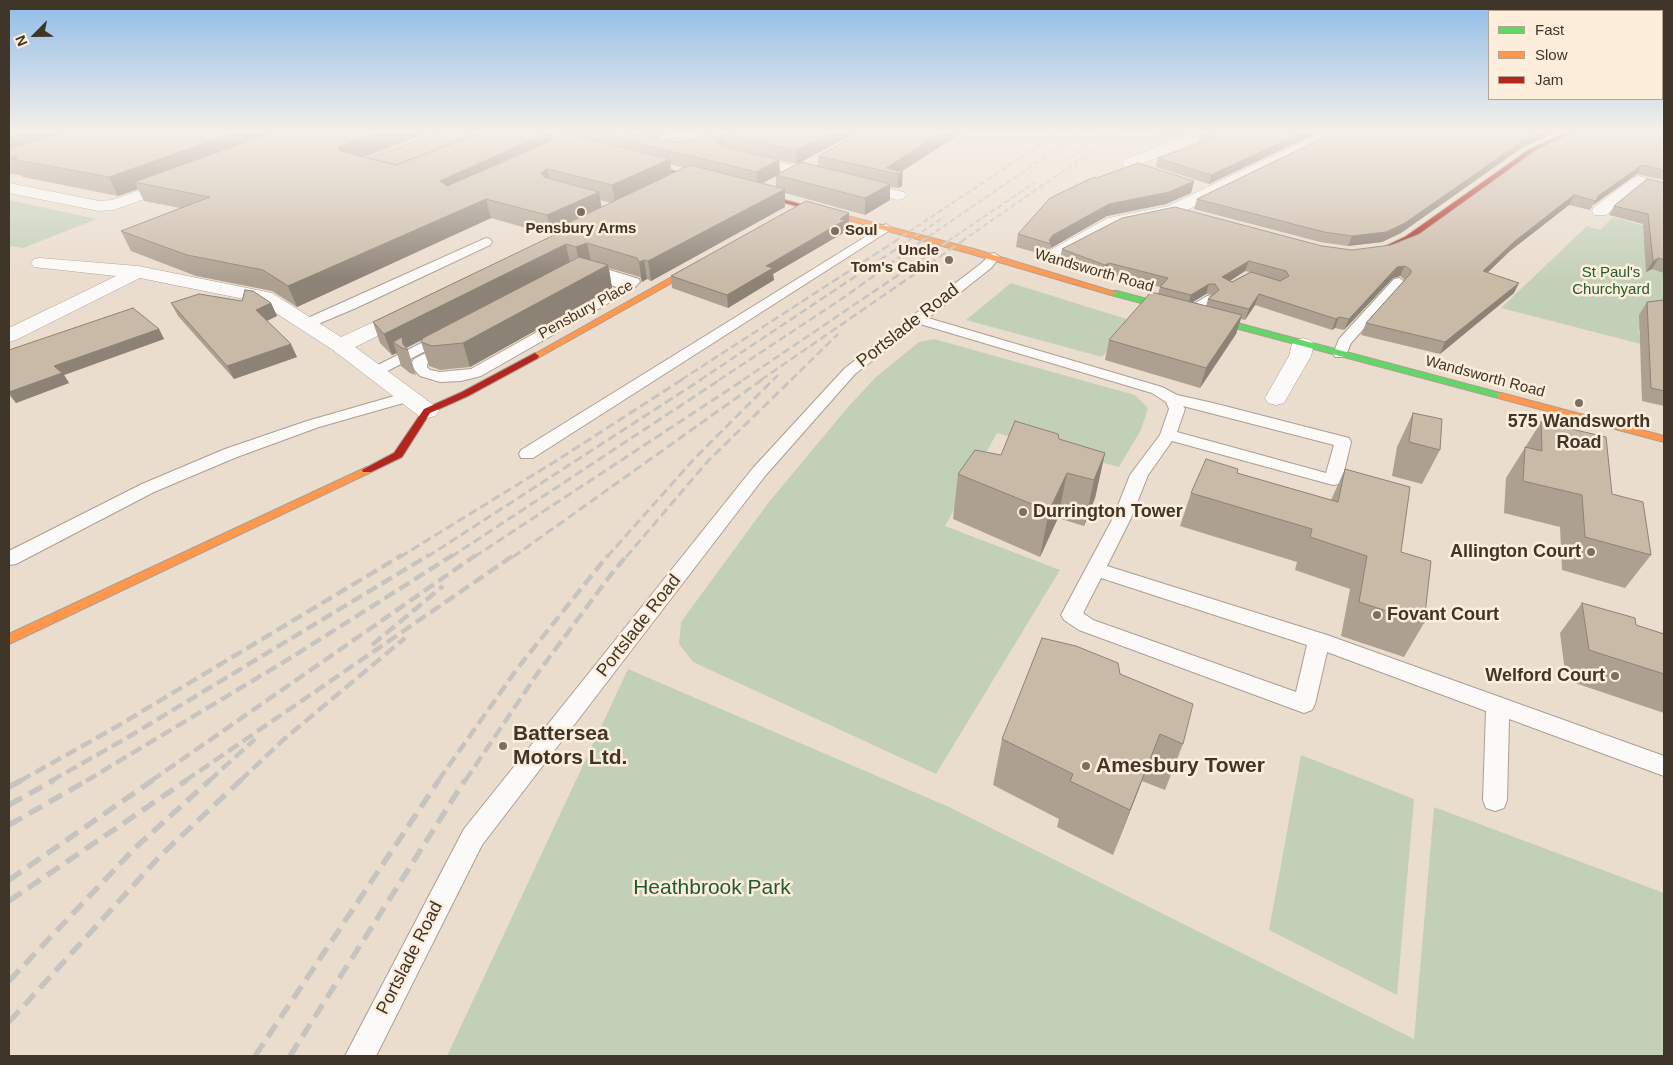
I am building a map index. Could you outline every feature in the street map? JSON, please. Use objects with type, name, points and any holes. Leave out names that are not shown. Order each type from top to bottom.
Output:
[{"type":"street","points":[[9,188],[99,206],[114,205],[179,181]]},
{"type":"street","points":[[670,186],[680,181]]},
{"type":"street","name":"Wandsworth Road","points":[[713,181],[994,257],[1186,313],[1664,439]]},
{"type":"street","points":[[759,193],[782,181]]},
{"type":"street","points":[[843,181],[898,195]]},
{"type":"street","points":[[1173,181],[1211,192]]},
{"type":"street","points":[[1058,253],[1114,222],[1173,210],[1234,181]]},
{"type":"street","points":[[1361,253],[1386,249],[1408,239],[1489,181]]},
{"type":"street","points":[[1600,211],[1638,181],[1664,187]]},
{"type":"street","points":[[787,215],[804,205]]},
{"type":"street","points":[[1173,210],[1194,216]]},
{"type":"street","name":"Pensbury Place","points":[[427,412],[465,394],[712,258]]},
{"type":"street","points":[[9,639],[398,455],[427,412],[340,346],[265,297],[138,272],[40,263]]},
{"type":"street","points":[[9,336],[138,272]]},
{"type":"street","points":[[340,346],[425,305]]},
{"type":"street","points":[[1276,398],[1300,356],[1303,344]]},
{"type":"lane","points":[[527,454],[886,228]]},
{"type":"lane","points":[[306,324],[486,242]]},
{"type":"lane","name":"Portslade Road","points":[[360,1056],[473,837],[759,472],[850,371],[994,257]]},
{"type":"lane","points":[[374,372],[458,333],[419,362],[420,368],[425,373],[440,377],[476,373],[628,286],[571,273],[590,268],[634,282]]},
{"type":"lane","points":[[1340,354],[1344,342],[1399,282]]},
{"type":"lane","points":[[1186,313],[1207,300]]},
{"type":"lane","points":[[918,319],[1148,387],[1172,399],[1207,406],[1343,442],[1333,480],[1168,435]]},
{"type":"lane","points":[[9,559],[148,488],[231,453],[313,424],[408,397]]},
{"type":"lane","points":[[1172,399],[1177,409],[1168,435],[1139,475],[1122,518],[1071,615],[1086,625],[1304,704],[1319,641]]},
{"type":"lane","points":[[1096,569],[1319,641],[1498,708],[1664,766]]},
{"type":"lane","points":[[1495,800],[1498,708]]},
{"type":"green space","points":[[9,200],[97,219],[23,248],[9,246]]},
{"type":"green space","name":"St Paul's Churchyard","points":[[1613,217],[1664,231],[1664,337],[1638,330],[1641,344],[1501,308],[1587,226],[1600,230]]},
{"type":"green space","points":[[1011,283],[1133,321],[1102,357],[966,320]]},
{"type":"green space","points":[[934,339],[1135,395],[1148,408],[1141,430],[1119,467],[997,433],[945,526],[1060,570],[936,774],[693,662],[679,644],[681,622],[769,502],[848,407],[876,377],[919,342]]},
{"type":"green space","name":"Heathbrook Park","points":[[628,669],[949,807],[1414,1039],[1434,807],[1664,893],[1664,1056],[447,1056]]},
{"type":"green space","points":[[1301,755],[1414,799],[1397,995],[1269,930]]},
{"type":"building","points":[[441,181],[447,186],[459,181],[558,181],[599,192],[547,215],[486,199],[288,286],[263,270],[187,255],[121,231],[210,197],[134,182]]},
{"type":"building","points":[[595,181],[622,181],[612,185]]},
{"type":"building","points":[[657,181],[752,181],[785,189],[648,261],[639,262],[637,258],[587,243],[576,247],[566,244],[384,334],[373,322],[577,224],[570,222]]},
{"type":"building","points":[[798,181],[877,181],[890,184],[865,198]]},
{"type":"building","points":[[1086,181],[1194,181],[1169,192],[1109,204],[1053,235],[1049,240],[1051,244],[1018,234],[1050,198]]},
{"type":"building","points":[[1235,181],[1466,181],[1405,223],[1386,232],[1352,236],[1324,232],[1197,199]]},
{"type":"building","points":[[1493,181],[1620,181],[1598,196],[1596,201],[1574,195],[1515,241],[1483,271],[1519,283],[1445,342],[1366,323],[1411,273],[1411,270],[1405,266],[1397,267],[1349,319],[1339,317],[1336,319],[1259,294],[1249,309],[1208,299],[1219,290],[1215,284],[1209,284],[1191,295],[1160,287],[1168,278],[1109,263],[1105,265],[1062,249],[1122,218],[1175,207],[1322,246],[1352,250],[1391,245],[1419,234]],"holes":[[[1249,261],[1286,271],[1289,276],[1280,281],[1251,272],[1232,282],[1222,277]]]},
{"type":"building","points":[[1645,181],[1664,183],[1664,260],[1659,258],[1653,261],[1648,214],[1614,206]]},
{"type":"building","points":[[806,201],[849,213],[840,219],[845,220],[766,266],[773,268],[727,295],[671,276]]},
{"type":"building","points":[[579,257],[608,265],[463,343],[432,346],[421,342],[423,338]]},
{"type":"building","points":[[245,290],[253,291],[271,303],[256,310],[291,344],[227,366],[171,303],[199,294],[242,301]]},
{"type":"building","points":[[1151,292],[1242,315],[1206,368],[1109,340]]},
{"type":"building","points":[[1664,300],[1664,391],[1651,388],[1647,302]]},
{"type":"building","points":[[133,308],[159,329],[54,366],[62,373],[9,392],[9,350]]},
{"type":"building","points":[[402,337],[403,344],[408,350],[393,342]]},
{"type":"building","points":[[1413,413],[1442,419],[1440,450],[1409,442]]},
{"type":"building","points":[[1015,421],[1058,434],[1059,439],[1105,453],[1094,480],[1067,473],[1049,511],[958,474],[975,450],[1001,455]]},
{"type":"building","points":[[1541,422],[1606,437],[1612,494],[1643,502],[1651,555],[1585,537],[1582,495],[1523,481],[1525,447],[1542,451]]},
{"type":"building","points":[[1206,459],[1238,469],[1237,473],[1338,502],[1345,469],[1410,487],[1401,552],[1431,561],[1424,623],[1359,602],[1367,556],[1310,537],[1312,529],[1191,493]]},
{"type":"building","points":[[1582,603],[1635,618],[1636,625],[1664,634],[1664,674],[1589,650]]},
{"type":"building","points":[[1042,638],[1076,646],[1118,663],[1120,674],[1193,704],[1183,744],[1160,734],[1130,810],[1070,781],[1073,774],[1002,739]]},
{"type":"railway","points":[[895,241],[986,181]]},
{"type":"railway","points":[[922,241],[1010,181]]},
{"type":"railway","points":[[962,241],[1049,181]]},
{"type":"railway","points":[[948,241],[1034,183]]},
{"type":"railway","points":[[908,241],[944,217]]},
{"type":"railway","points":[[681,380],[897,240]]},
{"type":"railway","points":[[700,380],[910,240]]},
{"type":"railway","points":[[719,380],[846,296],[923,240]]},
{"type":"railway","points":[[743,380],[950,240]]},
{"type":"railway","points":[[761,380],[964,240]]},
{"type":"railway","points":[[791,380],[838,334]]},
{"type":"railway","points":[[607,557],[694,459],[778,375]]},
{"type":"railway","points":[[400,557],[559,459],[683,379]]},
{"type":"railway","points":[[427,557],[702,379]]},
{"type":"railway","points":[[451,557],[721,379]]},
{"type":"railway","points":[[474,557],[745,379]]},
{"type":"railway","points":[[513,557],[763,379]]},
{"type":"railway","points":[[626,557],[708,461],[792,379]]},
{"type":"railway","points":[[20,781],[116,727],[402,555]]},
{"type":"railway","points":[[51,781],[125,739],[429,555]]},
{"type":"railway","points":[[86,781],[292,657],[453,555]]},
{"type":"railway","points":[[151,781],[476,555]]},
{"type":"railway","points":[[185,781],[514,555]]},
{"type":"railway","points":[[438,781],[517,669],[608,555]]},
{"type":"railway","points":[[465,781],[537,674],[627,555]]},
{"type":"railway","points":[[372,645],[443,586]]},
{"type":"railway","points":[[240,781],[283,740],[405,638]]},
{"type":"railway","points":[[209,781],[255,739]]},
{"type":"railway","points":[[9,787],[22,780]]},
{"type":"railway","points":[[9,805],[54,780]]},
{"type":"railway","points":[[9,825],[88,780]]},
{"type":"railway","points":[[9,880],[153,780]]},
{"type":"railway","points":[[9,901],[187,780]]},
{"type":"railway","points":[[9,981],[135,848],[210,780]]},
{"type":"railway","points":[[9,1022],[161,855],[241,780]]},
{"type":"railway","points":[[255,1056],[439,780]]},
{"type":"railway","points":[[290,1056],[465,780]]},
{"type":"traffic: fast","points":[[1114,293],[1501,396]]},
{"type":"traffic: slow","points":[[817,210],[971,251],[1114,293]]},
{"type":"traffic: slow","points":[[535,356],[705,262]]},
{"type":"traffic: slow","points":[[1501,396],[1664,439]]},
{"type":"traffic: slow","points":[[9,639],[367,470]]},
{"type":"traffic: jam","points":[[708,181],[817,210]]},
{"type":"traffic: jam","points":[[1373,251],[1386,249],[1408,239],[1489,181]]},
{"type":"traffic: jam","points":[[367,470],[398,455],[427,411],[465,394],[535,356]]},
{"type":"place","name":"Pensbury Arms","points":[[581,212]]},
{"type":"place","name":"Soul","points":[[835,231]]},
{"type":"place","name":"Uncle Tom's Cabin","points":[[949,260]]},
{"type":"place","name":"575 Wandsworth Road","points":[[1579,403]]},
{"type":"place","name":"Durrington Tower","points":[[1023,512]]},
{"type":"place","name":"Allington Court","points":[[1591,552]]},
{"type":"place","name":"Fovant Court","points":[[1377,615]]},
{"type":"place","name":"Welford Court","points":[[1615,676]]},
{"type":"place","name":"Battersea Motors Ltd.","points":[[503,746]]},
{"type":"place","name":"Amesbury Tower","points":[[1086,766]]}]
